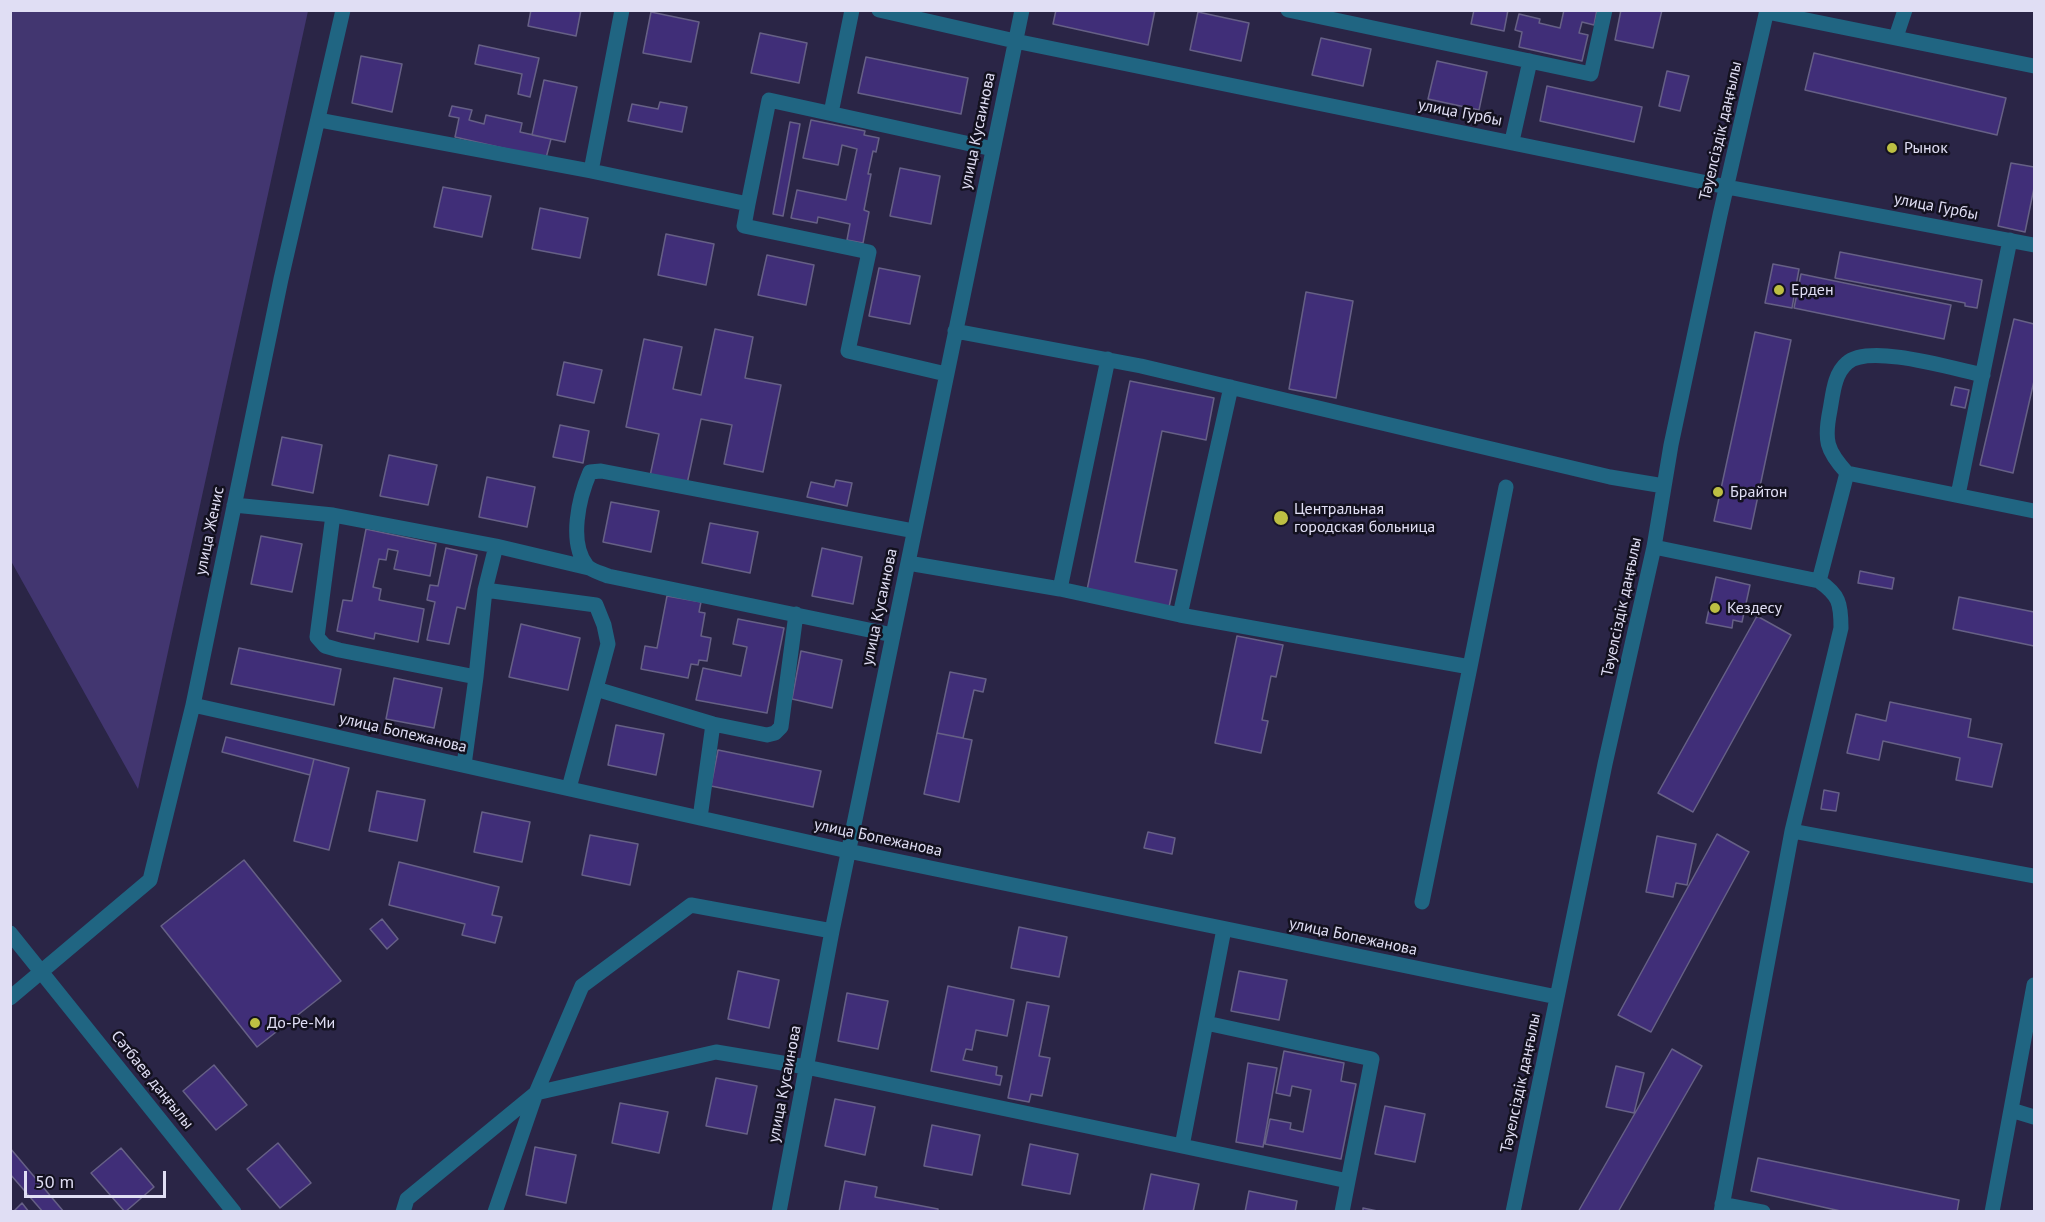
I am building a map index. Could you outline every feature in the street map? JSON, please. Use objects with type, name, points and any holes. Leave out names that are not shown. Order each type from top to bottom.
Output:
[{"type":"street","name":"улица Женис","points":[[10,998],[150,880],[193,705],[281,279],[343,10]]},
{"type":"street","points":[[591,171],[622,10]]},
{"type":"street","points":[[831,113],[852,10]]},
{"type":"street","name":"улица Гурбы","points":[[879,10],[1015,41],[1512,141],[1727,187],[2034,245]]},
{"type":"street","name":"улица Кусаинова","points":[[779,1212],[848,851],[1022,10]]},
{"type":"street","points":[[1288,10],[1342,16],[1591,74],[1605,10]]},
{"type":"street","points":[[1896,37],[1905,10]]},
{"type":"street","points":[[1767,11],[1820,16],[1896,37],[2034,66]]},
{"type":"street","name":"Тәуелсіздік даңғылы","points":[[1513,1212],[1654,547],[1664,486],[1727,187],[1767,11]]},
{"type":"street","points":[[1512,141],[1530,61]]},
{"type":"street","points":[[946,374],[848,351],[869,252],[744,226],[769,100],[993,148]]},
{"type":"street","points":[[319,120],[591,171],[748,204]]},
{"type":"street","points":[[1958,495],[2010,240]]},
{"type":"street","points":[[955,331],[1108,359],[1231,387],[1359,420],[1610,477],[1664,486]]},
{"type":"street","points":[[1983,375],[1884,356],[1857,357],[1846,363],[1837,377],[1827,443],[1832,457],[1847,473],[2034,511]]},
{"type":"street","points":[[1060,589],[1108,359]]},
{"type":"street","points":[[1180,615],[1231,387]]},
{"type":"street","points":[[589,568],[579,553],[577,532],[590,472],[601,471],[914,531]]},
{"type":"street","points":[[1819,581],[1847,473]]},
{"type":"street","points":[[1422,902],[1506,487]]},
{"type":"street","points":[[234,505],[333,515],[496,546],[589,568],[608,576],[892,635]]},
{"type":"street","points":[[333,515],[317,637],[325,646],[339,651],[476,677]]},
{"type":"street","points":[[464,765],[485,590],[496,546]]},
{"type":"street","points":[[1654,547],[1819,581],[1835,592],[1841,611],[1841,628],[1792,831],[1722,1208],[1763,1212]]},
{"type":"street","points":[[908,563],[1060,589],[1180,615],[1470,668]]},
{"type":"street","points":[[485,590],[596,605],[608,644],[569,788]]},
{"type":"street","points":[[596,689],[713,724],[767,735],[775,733],[781,727],[796,614]]},
{"type":"street","name":"улица Бопежанова","points":[[193,705],[848,851],[1557,997]]},
{"type":"street","points":[[700,818],[713,724]]},
{"type":"street","points":[[1792,831],[2034,876]]},
{"type":"street","points":[[495,1212],[536,1093],[582,986],[691,905],[832,931]]},
{"type":"street","points":[[1182,1146],[1224,929]]},
{"type":"street","name":"Сәтбаев даңғылы","points":[[10,933],[234,1212]]},
{"type":"street","points":[[1992,1212],[2034,984]]},
{"type":"street","points":[[1206,1023],[1372,1059],[1342,1212]]},
{"type":"street","points":[[403,1212],[407,1199],[536,1093],[716,1052],[806,1067],[1347,1181]]},
{"type":"street","points":[[2011,1110],[2034,1117]]},
{"type":"shaded area","points":[[10,11],[308,11],[138,789],[11,561]]},
{"type":"building","points":[[531,10],[581,10],[576,36],[528,26]]},
{"type":"building","points":[[1056,10],[1155,10],[1148,45],[1053,24]]},
{"type":"building","points":[[1474,10],[1508,10],[1504,31],[1471,24]]},
{"type":"building","points":[[1564,10],[1597,10],[1594,25],[1582,22],[1579,33],[1588,35],[1582,61],[1519,47],[1522,32],[1515,30],[1519,14],[1540,19],[1539,23],[1560,28]]},
{"type":"building","points":[[1621,10],[1662,10],[1653,48],[1615,40]]},
{"type":"building","points":[[651,12],[699,22],[691,62],[643,53]]},
{"type":"building","points":[[1198,12],[1249,23],[1241,61],[1190,50]]},
{"type":"building","points":[[760,33],[807,43],[799,83],[751,73]]},
{"type":"building","points":[[1321,38],[1371,49],[1363,86],[1312,75]]},
{"type":"building","points":[[479,45],[539,58],[530,97],[518,94],[522,74],[475,64]]},
{"type":"building","points":[[1814,53],[2006,98],[1997,135],[1805,90]]},
{"type":"building","points":[[361,56],[402,64],[392,112],[352,103]]},
{"type":"building","points":[[866,57],[968,78],[961,114],[858,93]]},
{"type":"building","points":[[1437,61],[1487,72],[1479,110],[1428,99]]},
{"type":"building","points":[[1667,71],[1689,76],[1680,111],[1659,106]]},
{"type":"building","points":[[544,80],[577,87],[565,142],[532,135]]},
{"type":"building","points":[[1547,86],[1642,107],[1634,142],[1540,121]]},
{"type":"building","points":[[660,102],[687,107],[682,132],[628,121],[632,104],[658,109]]},
{"type":"building","points":[[452,106],[472,110],[469,120],[484,124],[486,115],[522,123],[520,132],[551,139],[546,158],[455,137],[459,118],[449,116]]},
{"type":"building","points":[[811,120],[865,131],[864,135],[879,138],[876,152],[873,151],[868,174],[871,174],[864,210],[869,212],[863,243],[847,240],[850,224],[818,217],[817,223],[791,218],[797,190],[846,200],[857,149],[842,145],[838,165],[803,158]]},
{"type":"building","points":[[790,122],[800,124],[783,216],[773,214]]},
{"type":"building","points":[[2011,163],[2034,167],[2034,188],[2025,232],[1998,226]]},
{"type":"building","points":[[900,168],[940,176],[931,224],[890,216]]},
{"type":"building","points":[[443,187],[491,196],[482,237],[434,227]]},
{"type":"building","points":[[540,208],[588,218],[580,258],[532,249]]},
{"type":"building","points":[[666,234],[714,244],[706,285],[658,275]]},
{"type":"building","points":[[1840,252],[1982,280],[1977,308],[1965,306],[1965,303],[1835,278]]},
{"type":"building","points":[[767,255],[814,265],[806,305],[758,295]]},
{"type":"building","points":[[1773,264],[1799,269],[1792,308],[1765,303]]},
{"type":"building","points":[[879,268],[920,276],[910,324],[869,316]]},
{"type":"building","points":[[1801,274],[1951,305],[1944,339],[1794,308]]},
{"type":"building","points":[[1306,292],[1353,301],[1336,398],[1289,389]]},
{"type":"building","points":[[2014,319],[2034,324],[2034,381],[2013,473],[1980,465]]},
{"type":"building","points":[[715,329],[753,337],[745,378],[781,385],[763,472],[724,464],[732,425],[701,419],[687,484],[650,476],[659,434],[626,427],[644,339],[682,347],[673,389],[701,395]]},
{"type":"building","points":[[1755,332],[1791,340],[1751,529],[1714,521]]},
{"type":"building","points":[[564,362],[602,370],[594,403],[557,395]]},
{"type":"building","points":[[1130,381],[1214,398],[1206,440],[1162,431],[1135,562],[1177,570],[1169,607],[1087,590]]},
{"type":"building","points":[[1955,387],[1969,390],[1965,408],[1951,405]]},
{"type":"building","points":[[560,425],[589,431],[583,463],[553,457]]},
{"type":"building","points":[[282,437],[322,445],[313,493],[272,485]]},
{"type":"building","points":[[389,455],[437,465],[428,505],[380,496]]},
{"type":"building","points":[[487,477],[535,487],[527,527],[479,517]]},
{"type":"building","points":[[836,480],[852,483],[847,506],[807,497],[811,482],[834,487]]},
{"type":"building","points":[[611,502],[659,511],[651,552],[603,542]]},
{"type":"building","points":[[710,523],[758,532],[750,573],[702,563]]},
{"type":"building","points":[[366,529],[436,544],[430,576],[394,569],[398,551],[388,549],[386,560],[379,559],[373,587],[381,589],[379,600],[424,609],[418,642],[375,633],[374,639],[337,631],[343,600],[352,601]]},
{"type":"building","points":[[261,536],[302,544],[292,592],[251,584]]},
{"type":"building","points":[[446,548],[477,555],[465,609],[457,607],[449,644],[427,640],[435,602],[427,600],[430,585],[438,586]]},
{"type":"building","points":[[822,548],[862,557],[853,604],[812,596]]},
{"type":"building","points":[[1860,571],[1894,578],[1892,589],[1858,583]]},
{"type":"building","points":[[1716,577],[1750,585],[1742,622],[1733,620],[1732,628],[1706,623]]},
{"type":"building","points":[[667,596],[701,602],[699,612],[705,613],[701,636],[711,638],[707,661],[699,660],[698,665],[691,664],[688,678],[641,669],[645,646],[657,648]]},
{"type":"building","points":[[1959,597],[2034,612],[2034,646],[1953,629]]},
{"type":"building","points":[[1757,616],[1791,635],[1693,812],[1658,793]]},
{"type":"building","points":[[738,619],[784,628],[767,713],[696,700],[703,668],[741,676],[747,647],[733,644]]},
{"type":"building","points":[[521,624],[580,638],[568,690],[509,677]]},
{"type":"building","points":[[1237,636],[1283,645],[1276,677],[1271,676],[1262,720],[1268,721],[1261,753],[1215,743]]},
{"type":"building","points":[[239,648],[341,669],[334,705],[231,684]]},
{"type":"building","points":[[801,651],[842,660],[832,708],[792,699]]},
{"type":"building","points":[[950,672],[986,679],[983,692],[974,690],[963,738],[937,733]]},
{"type":"building","points":[[394,678],[442,688],[434,728],[386,719]]},
{"type":"building","points":[[1890,702],[1971,719],[1968,737],[2002,744],[1992,787],[1956,780],[1960,758],[1883,741],[1879,760],[1847,753],[1856,714],[1886,721]]},
{"type":"building","points":[[616,725],[664,734],[656,775],[608,765]]},
{"type":"building","points":[[937,733],[972,740],[959,802],[924,794]]},
{"type":"building","points":[[226,737],[314,759],[310,775],[222,752]]},
{"type":"building","points":[[718,750],[821,771],[813,807],[711,786]]},
{"type":"building","points":[[314,759],[349,768],[329,850],[294,841]]},
{"type":"building","points":[[1824,790],[1839,793],[1836,811],[1821,809]]},
{"type":"building","points":[[377,791],[425,800],[417,841],[369,831]]},
{"type":"building","points":[[482,812],[530,822],[522,862],[474,852]]},
{"type":"building","points":[[1148,832],[1175,838],[1172,854],[1144,848]]},
{"type":"building","points":[[1717,834],[1749,852],[1651,1032],[1618,1015]]},
{"type":"building","points":[[590,835],[638,844],[630,885],[582,875]]},
{"type":"building","points":[[1657,836],[1696,844],[1687,885],[1676,883],[1673,897],[1646,892]]},
{"type":"building","points":[[244,860],[341,981],[257,1047],[161,926]]},
{"type":"building","points":[[399,862],[499,887],[492,915],[502,917],[495,943],[462,935],[465,924],[389,905]]},
{"type":"building","points":[[382,919],[398,939],[387,949],[370,929]]},
{"type":"building","points":[[1019,927],[1067,937],[1059,977],[1011,968]]},
{"type":"building","points":[[738,971],[779,980],[769,1028],[728,1019]]},
{"type":"building","points":[[1239,971],[1287,980],[1279,1020],[1231,1011]]},
{"type":"building","points":[[948,986],[1014,1000],[1007,1036],[976,1030],[972,1050],[966,1049],[963,1060],[997,1067],[996,1075],[1002,1076],[1000,1085],[931,1071]]},
{"type":"building","points":[[847,993],[888,1001],[878,1049],[838,1041]]},
{"type":"building","points":[[1027,1002],[1049,1006],[1039,1056],[1050,1058],[1042,1096],[1031,1094],[1029,1102],[1008,1098]]},
{"type":"building","points":[[1672,1049],[1702,1066],[1618,1212],[1578,1212]]},
{"type":"building","points":[[1284,1051],[1344,1063],[1341,1081],[1356,1084],[1341,1159],[1265,1144],[1270,1119],[1291,1123],[1290,1129],[1303,1132],[1311,1090],[1292,1086],[1290,1096],[1276,1093]]},
{"type":"building","points":[[1248,1063],[1277,1068],[1263,1147],[1236,1142]]},
{"type":"building","points":[[214,1065],[247,1105],[216,1130],[183,1091]]},
{"type":"building","points":[[1616,1066],[1644,1073],[1634,1113],[1606,1107]]},
{"type":"building","points":[[716,1078],[757,1086],[747,1134],[706,1126]]},
{"type":"building","points":[[835,1099],[875,1107],[865,1155],[825,1146]]},
{"type":"building","points":[[620,1103],[668,1112],[659,1153],[612,1143]]},
{"type":"building","points":[[1385,1106],[1425,1114],[1415,1162],[1375,1154]]},
{"type":"building","points":[[932,1125],[980,1135],[972,1175],[924,1166]]},
{"type":"building","points":[[278,1143],[311,1183],[280,1208],[247,1169]]},
{"type":"building","points":[[1030,1144],[1078,1154],[1070,1194],[1022,1185]]},
{"type":"building","points":[[535,1147],[576,1155],[566,1203],[526,1195]]},
{"type":"building","points":[[10,1148],[64,1212],[43,1212],[10,1174]]},
{"type":"building","points":[[121,1148],[154,1187],[125,1212],[91,1173]]},
{"type":"building","points":[[1758,1158],[1959,1200],[1957,1212],[1845,1212],[1751,1191]]},
{"type":"building","points":[[1151,1174],[1199,1184],[1193,1212],[1143,1212]]},
{"type":"building","points":[[845,1181],[877,1187],[875,1197],[938,1209],[938,1212],[839,1212]]},
{"type":"building","points":[[1249,1191],[1297,1201],[1295,1212],[1245,1212]]},
{"type":"building","points":[[22,1203],[29,1212],[13,1212]]},
{"type":"building","points":[[1363,1208],[1382,1212],[1363,1212]]},
{"type":"place","name":"Рынок","points":[[1892,148]]},
{"type":"place","name":"Ерден","points":[[1779,290]]},
{"type":"place","name":"Брайтон","points":[[1718,492]]},
{"type":"place","name":"Центральная городская больница","points":[[1281,518]]},
{"type":"place","name":"Кездесу","points":[[1715,608]]},
{"type":"place","name":"До-Ре-Ми","points":[[255,1023]]}]
